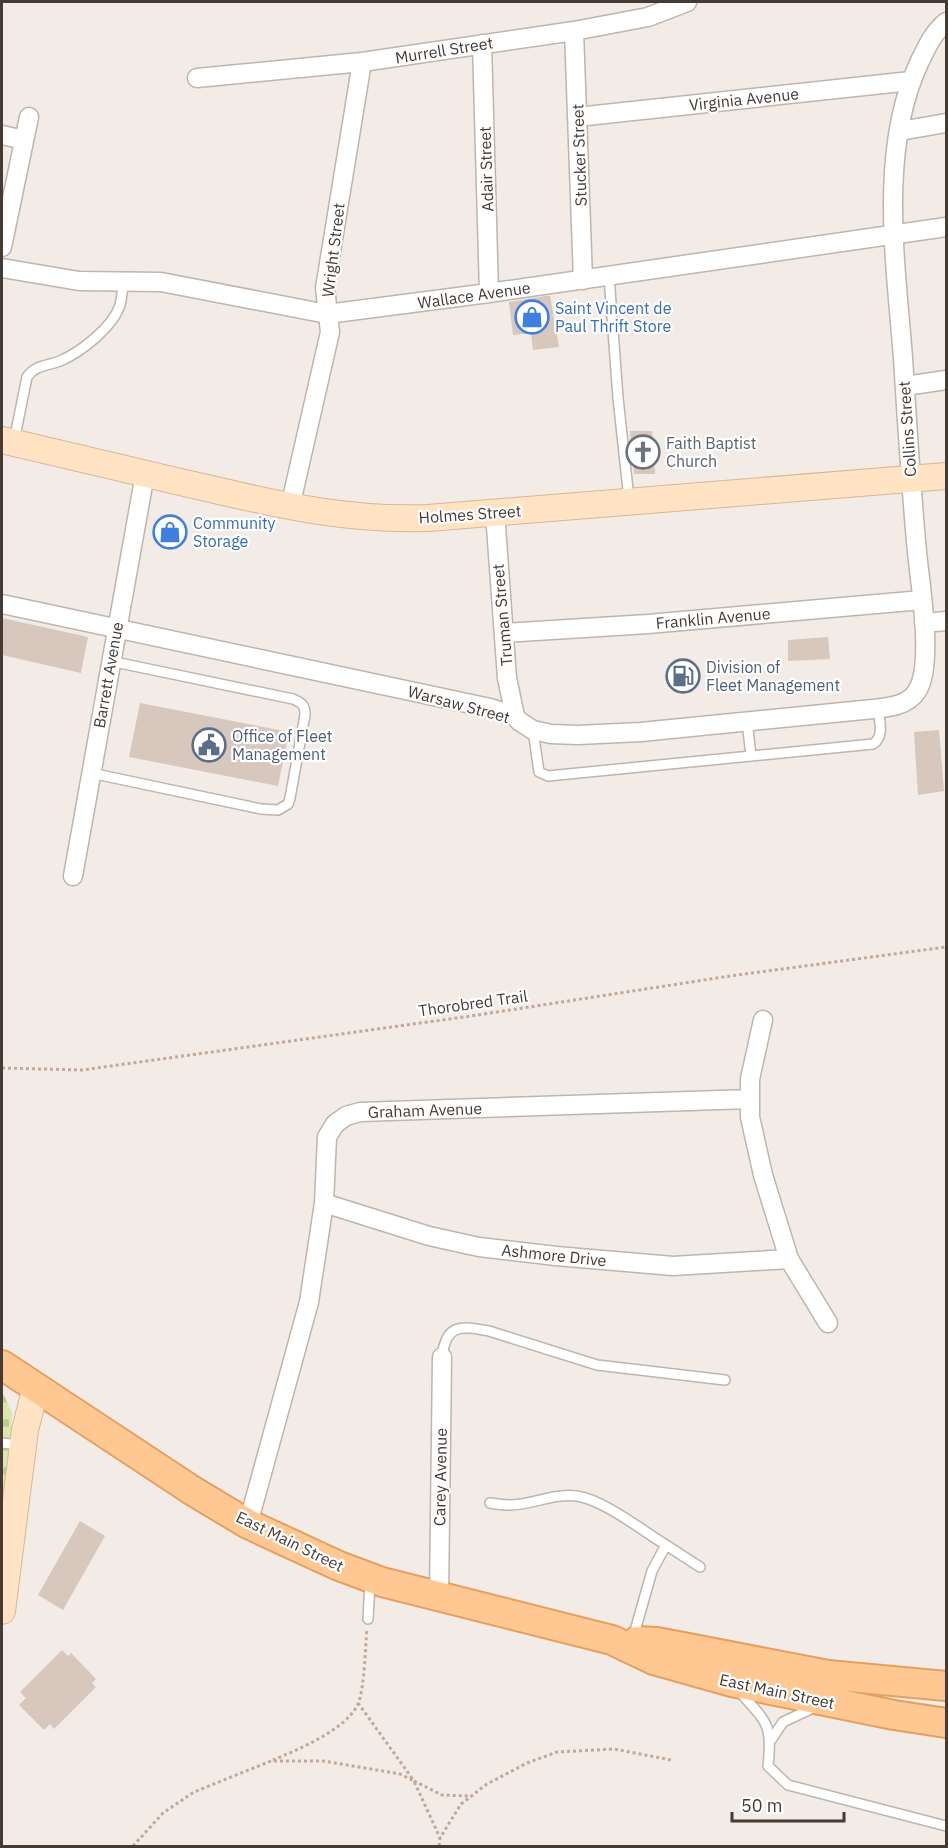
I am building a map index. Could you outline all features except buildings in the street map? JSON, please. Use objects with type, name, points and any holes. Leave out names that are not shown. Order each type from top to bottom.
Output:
[{"type":"main road","name":"Holmes Street","points":[[8,442],[290,507],[377,519],[495,513],[946,476]]},
{"type":"main road","name":"East Main Street","points":[[2,1365],[193,1491],[248,1524],[339,1566],[370,1577],[622,1641],[657,1642],[828,1675],[946,1686]]},
{"type":"main road","points":[[2,1611],[12,1444],[25,1430],[36,1387]]},
{"type":"main road","name":"East Main Street","points":[[622,1641],[654,1660],[732,1682],[826,1702],[946,1723]]},
{"type":"street","name":"Murrell Street","points":[[197,78],[362,62],[574,31],[648,17],[687,2]]},
{"type":"street","name":"Collins Street","points":[[924,622],[910,479],[894,234],[895,173],[900,131],[911,81],[936,31],[946,22]]},
{"type":"street","name":"Stucker Street","points":[[574,31],[583,279]]},
{"type":"street","name":"Adair Street","points":[[482,44],[489,293]]},
{"type":"street","name":"Wright Street","points":[[290,507],[330,332],[325,288],[362,62]]},
{"type":"street","name":"Virginia Avenue","points":[[577,117],[911,81]]},
{"type":"street","points":[[2,247],[29,117]]},
{"type":"street","points":[[900,131],[946,123]]},
{"type":"street","points":[[2,135],[24,140]]},
{"type":"street","name":"Wallace Avenue","points":[[2,268],[79,281],[161,282],[327,314],[946,227]]},
{"type":"street","points":[[904,386],[946,380]]},
{"type":"street","name":"Barrett Avenue","points":[[73,876],[110,662],[146,474]]},
{"type":"street","name":"Truman Street","points":[[495,513],[507,678],[515,716]]},
{"type":"street","name":"Franklin Avenue","points":[[504,633],[648,624],[922,600]]},
{"type":"street","name":"Warsaw Street","points":[[2,604],[116,630],[425,693],[515,716],[533,730],[551,734],[578,735],[641,732],[897,705],[909,700],[917,692],[925,663],[924,622]]},
{"type":"street","points":[[924,622],[946,621]]},
{"type":"street","points":[[763,1020],[750,1079],[750,1117],[763,1175],[789,1259],[828,1323]]},
{"type":"street","name":"Graham Avenue","points":[[248,1524],[309,1302],[324,1203],[327,1137],[335,1124],[346,1116],[360,1112],[750,1099]]},
{"type":"street","name":"Ashmore Drive","points":[[324,1203],[429,1236],[478,1247],[673,1266],[789,1259]]},
{"type":"street","name":"Carey Avenue","points":[[439,1596],[442,1357]]},
{"type":"lane","points":[[609,276],[618,398],[630,502]]},
{"type":"lane","points":[[8,442],[32,370],[68,357],[106,328],[120,305],[123,282]]},
{"type":"lane","points":[[91,774],[261,809],[278,810],[288,804],[290,798],[303,725],[304,707],[293,699],[110,662]]},
{"type":"lane","points":[[533,730],[539,772],[548,776],[873,744],[881,735],[878,708]]},
{"type":"lane","points":[[747,721],[752,756]]},
{"type":"lane","points":[[442,1357],[444,1343],[449,1334],[461,1329],[474,1329],[489,1331],[597,1365],[725,1380]]},
{"type":"lane","points":[[490,1503],[509,1505],[544,1497],[578,1496],[598,1503],[700,1567]]},
{"type":"lane","points":[[622,1641],[651,1571],[666,1545]]},
{"type":"lane","points":[[368,1619],[370,1577]]},
{"type":"lane","points":[[732,1682],[764,1718],[771,1740],[768,1766],[788,1785],[946,1826]]},
{"type":"lane","points":[[771,1740],[783,1722],[826,1702]]},
{"type":"path","name":"Thorobred Trail","points":[[2,1068],[81,1070],[471,1016],[741,974],[946,947]]},
{"type":"path","points":[[134,1846],[163,1813],[194,1792],[295,1751],[335,1728],[352,1713],[358,1702],[368,1619]]},
{"type":"path","points":[[358,1702],[414,1781],[440,1838]]},
{"type":"path","points":[[439,1846],[440,1838],[461,1804],[471,1796],[487,1784],[517,1768],[557,1752],[614,1749],[671,1760]]},
{"type":"path","points":[[271,1761],[323,1761],[379,1769],[400,1774],[442,1796],[471,1796]]},
{"type":"green space","points":[[2,1391],[12,1413],[2,1520]]},
{"type":"place","name":"Saint Vincent de Paul Thrift Store","points":[[532,317]]},
{"type":"place","name":"Faith Baptist Church","points":[[643,452]]},
{"type":"place","name":"Community Storage","points":[[170,532]]},
{"type":"place","name":"Division of Fleet Management","points":[[683,676]]},
{"type":"place","name":"Office of Fleet Management","points":[[209,745]]}]
